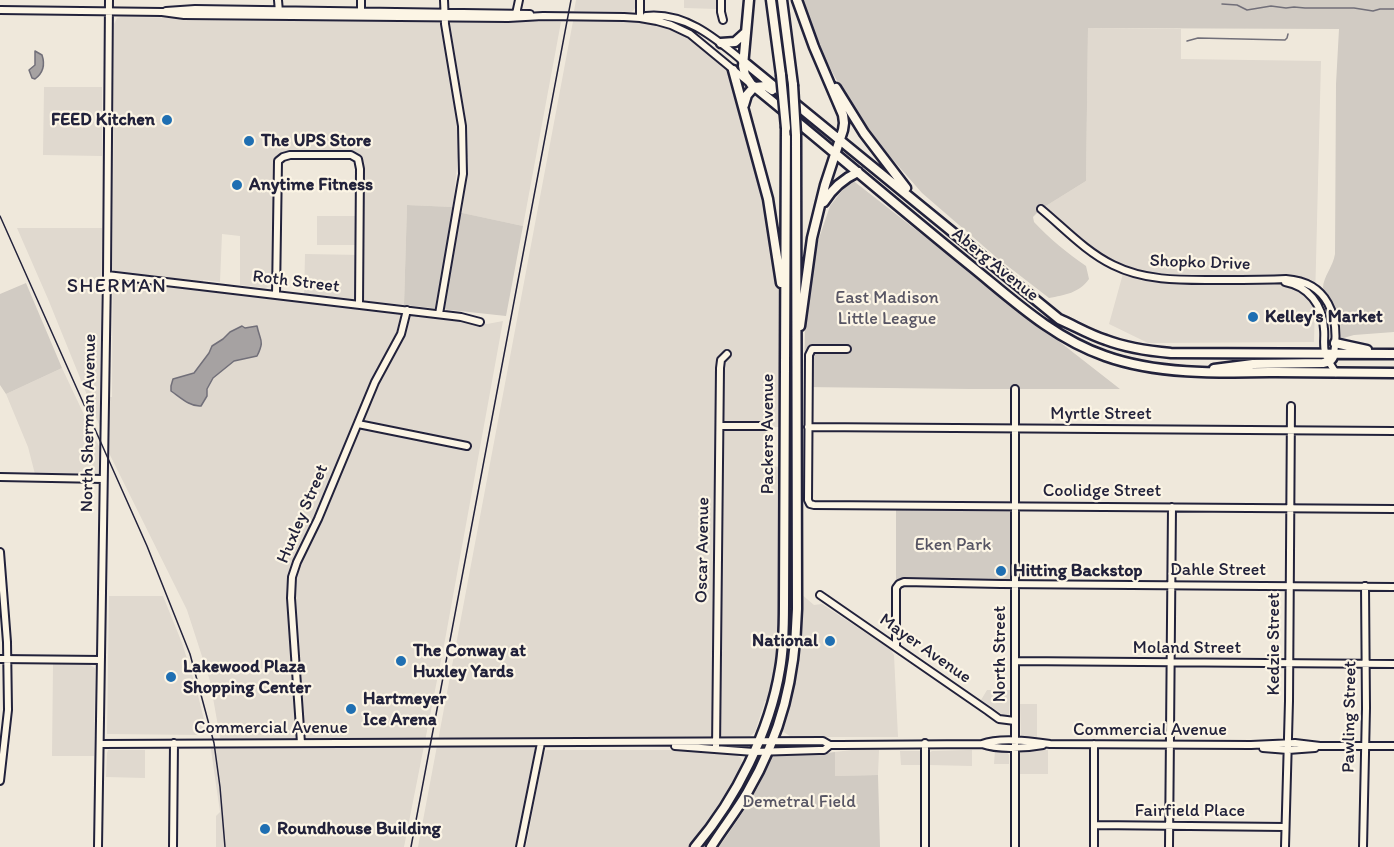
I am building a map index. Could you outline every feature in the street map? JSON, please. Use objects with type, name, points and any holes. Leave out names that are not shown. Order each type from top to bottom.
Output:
[{"type":"main road","points":[[748,0],[743,70],[752,85],[768,87],[808,118],[816,121]]},
{"type":"main road","name":"Packers Avenue","points":[[694,847],[737,786],[759,742],[772,705],[781,665],[787,250],[786,128],[771,0]]},
{"type":"main road","name":"Packers Avenue","points":[[711,847],[746,794],[772,742],[787,698],[796,639],[796,135],[793,85],[782,0]]},
{"type":"main road","points":[[796,353],[810,245],[844,128],[844,118],[797,0]]},
{"type":"main road","points":[[721,44],[735,42],[746,33]]},
{"type":"main road","points":[[818,54],[864,133],[916,201]]},
{"type":"main road","name":"Aberg Avenue","points":[[743,61],[1059,319],[1108,341],[1149,351],[1330,356],[1391,354]]},
{"type":"main road","points":[[733,70],[768,199],[785,313]]},
{"type":"main road","points":[[744,110],[752,85]]},
{"type":"main road","name":"Aberg Avenue","points":[[752,85],[1033,317],[1074,343],[1114,359],[1142,366],[1228,373],[1394,373]]},
{"type":"main road","points":[[818,213],[832,191],[843,180],[858,172]]},
{"type":"main road","points":[[1335,343],[1391,354]]},
{"type":"main road","points":[[1196,371],[1240,365],[1313,364],[1330,356]]},
{"type":"street","name":"North Sherman Avenue","points":[[98,847],[109,0]]},
{"type":"street","points":[[278,0],[279,13]]},
{"type":"street","points":[[361,0],[361,14]]},
{"type":"street","points":[[439,314],[463,174],[462,126],[444,15],[444,0]]},
{"type":"street","points":[[516,15],[519,0]]},
{"type":"street","points":[[640,0],[640,18]]},
{"type":"street","points":[[721,0],[723,20]]},
{"type":"street","name":"Aberg Avenue","points":[[0,10],[162,12],[178,15],[196,9],[279,13],[640,18],[657,21],[690,34],[752,85]]},
{"type":"street","name":"Aberg Avenue","points":[[640,18],[655,15],[681,20],[699,28],[743,61]]},
{"type":"street","points":[[276,295],[278,161],[291,155],[348,154],[355,156],[360,169],[358,304]]},
{"type":"street","name":"Shopko Drive","points":[[1041,209],[1083,245],[1112,265],[1140,276],[1155,279],[1294,279],[1314,287],[1323,295],[1335,323],[1335,343],[1330,356]]},
{"type":"street","name":"Roth Street","points":[[107,275],[439,314],[480,322]]},
{"type":"street","name":"Shopko Drive","points":[[1272,280],[1299,286],[1311,294],[1318,304],[1336,373]]},
{"type":"street","name":"Huxley Street","points":[[301,743],[291,598],[292,577],[375,382],[401,334],[406,310]]},
{"type":"street","points":[[808,427],[811,350],[847,349]]},
{"type":"street","name":"Oscar Avenue","points":[[716,746],[720,368],[727,354]]},
{"type":"street","name":"North Street","points":[[1015,389],[1015,847]]},
{"type":"street","name":"Kedzie Street","points":[[1285,847],[1290,586],[1290,406]]},
{"type":"street","points":[[358,424],[467,446]]},
{"type":"street","points":[[720,426],[766,426]]},
{"type":"street","name":"Myrtle Street","points":[[808,427],[1394,431]]},
{"type":"street","name":"Coolidge Street","points":[[808,427],[808,500],[814,505],[1394,509]]},
{"type":"street","points":[[0,477],[103,479]]},
{"type":"street","points":[[1169,847],[1172,507]]},
{"type":"street","points":[[0,552],[3,573],[7,720],[0,781]]},
{"type":"street","name":"Dahle Street","points":[[896,647],[896,590],[898,585],[906,582],[1394,587]]},
{"type":"street","name":"Pawling Street","points":[[1363,847],[1365,586]]},
{"type":"street","name":"Mayer Avenue","points":[[820,595],[993,715],[1015,721]]},
{"type":"street","points":[[4,659],[101,660]]},
{"type":"street","name":"Moland Street","points":[[1015,661],[1394,664]]},
{"type":"street","name":"Commercial Avenue","points":[[100,744],[658,743],[672,746],[716,746],[759,742],[824,741],[830,745],[925,743],[988,746],[1015,744],[1031,747],[1050,744],[1251,745],[1306,749],[1320,746],[1394,746]]},
{"type":"street","points":[[173,847],[174,743]]},
{"type":"street","points":[[520,847],[541,743]]},
{"type":"street","points":[[925,743],[926,847]]},
{"type":"street","points":[[1094,744],[1094,847]]},
{"type":"street","name":"Commercial Avenue","points":[[716,746],[767,752],[824,750],[830,745]]},
{"type":"street","name":"Fairfield Place","points":[[1094,825],[1285,827]]},
{"type":"shaded area","points":[[576,0],[637,0],[631,12],[574,11]]},
{"type":"shaded area","points":[[684,0],[718,0],[717,9],[684,8]]},
{"type":"shaded area","points":[[574,16],[640,18],[681,29],[751,84],[737,83],[779,261],[785,313],[784,427],[766,427],[765,466],[785,467],[784,604],[772,705],[765,701],[755,732],[749,737],[658,738],[658,743],[541,743],[520,847],[418,847]]},
{"type":"shaded area","points":[[117,18],[561,22],[523,226],[462,213],[468,157],[458,156],[453,207],[407,205],[404,305],[359,300],[359,304],[487,324],[503,321],[445,640],[404,847],[216,847],[216,816],[220,812],[210,743],[221,743],[210,681],[187,610],[104,443],[105,397],[112,397],[114,24]],"holes":[[[291,150],[351,151],[360,156],[365,169],[364,216],[317,216],[317,245],[363,245],[363,255],[305,254],[304,298],[203,290],[203,280],[220,282],[222,234],[240,236],[240,285],[265,288],[270,286],[273,240],[273,164],[280,153]]]},
{"type":"shaded area","points":[[1088,28],[1181,29],[1181,59],[1321,61],[1314,342],[1148,343],[1109,324],[1124,270],[1112,265],[1041,209],[1086,181]]},
{"type":"shaded area","points":[[35,51],[42,55],[43,68],[35,79],[32,78],[29,70],[35,65]]},
{"type":"shaded area","points":[[44,87],[102,87],[102,156],[43,155]]},
{"type":"shaded area","points":[[17,228],[102,228],[100,427],[48,299]]},
{"type":"shaded area","points":[[242,326],[245,328],[257,326],[261,343],[257,356],[234,361],[213,378],[201,406],[189,403],[171,391],[173,379],[194,373],[212,346]]},
{"type":"shaded area","points":[[62,368],[104,457],[103,479],[36,478],[28,447],[6,394]]},
{"type":"shaded area","points":[[800,593],[814,605],[822,604],[890,649],[894,655],[898,737],[791,737],[781,730]]},
{"type":"shaded area","points":[[109,596],[163,596],[182,643],[196,687],[204,720],[203,735],[107,734]]},
{"type":"shaded area","points":[[53,664],[90,665],[95,668],[94,756],[52,756]]},
{"type":"shaded area","points":[[987,690],[1010,690],[1009,715],[1005,716],[981,700]]},
{"type":"shaded area","points":[[1020,704],[1037,704],[1037,739],[1021,737]]},
{"type":"shaded area","points":[[108,750],[145,750],[145,778],[106,777]]},
{"type":"shaded area","points":[[546,750],[671,750],[736,755],[742,761],[724,797],[689,847],[526,847]]},
{"type":"shaded area","points":[[879,750],[878,775],[834,776],[835,752]]},
{"type":"shaded area","points":[[972,750],[972,766],[929,765],[929,753],[932,751]]},
{"type":"shaded area","points":[[995,750],[1006,751],[1009,755],[1009,764],[994,764]]},
{"type":"shaded area","points":[[1024,750],[1048,750],[1048,774],[1020,774],[1020,753]]},
{"type":"shaded area","points":[[900,751],[920,751],[922,765],[901,765]]},
{"type":"green space","points":[[802,0],[1394,0],[1394,332],[1354,335],[1340,339],[1334,307],[1323,288],[1335,254],[1336,84],[1339,29],[1088,28],[1086,181],[1041,209],[1033,217],[1034,222],[1046,234],[1086,266],[1089,279],[1076,290],[1049,298],[996,257],[922,193],[872,136],[850,105],[823,55]]},
{"type":"green space","name":"East Madison Little League","points":[[851,179],[1120,389],[804,387],[805,323],[815,250],[830,206]]},
{"type":"green space","points":[[407,205],[453,207],[453,211],[523,226],[506,316],[404,305]]},
{"type":"green space","points":[[26,283],[62,368],[6,394],[0,385],[0,294]]},
{"type":"green space","name":"Eken Park","points":[[896,510],[1010,511],[1010,580],[896,579]]},
{"type":"green space","name":"Demetral Field","points":[[835,752],[835,776],[878,775],[880,847],[719,847],[758,787],[772,757]]},
{"type":"waterway","points":[[1222,4],[1237,5],[1247,10],[1271,6],[1354,8],[1373,11],[1394,9]]},
{"type":"waterway","points":[[1187,41],[1198,38],[1285,40],[1288,34]]},
{"type":"railway","points":[[411,847],[571,0]]},
{"type":"railway","points":[[0,216],[147,546],[190,654],[214,743],[225,847]]},
{"type":"place","name":"FEED Kitchen","points":[[167,120]]},
{"type":"place","name":"The UPS Store","points":[[249,141]]},
{"type":"place","name":"Anytime Fitness","points":[[237,185]]},
{"type":"place","name":"Kelley's Market","points":[[1253,317]]},
{"type":"place","name":"Hitting Backstop","points":[[1001,571]]},
{"type":"place","name":"National","points":[[830,641]]},
{"type":"place","name":"The Conway at Huxley Yards","points":[[401,661]]},
{"type":"place","name":"Lakewood Plaza Shopping Center","points":[[171,677]]},
{"type":"place","name":"Hartmeyer Ice Arena","points":[[351,709]]},
{"type":"place","name":"Roundhouse Building","points":[[265,829]]},
{"type":"district","name":"SHERMAN","points":[[117,287]]}]
